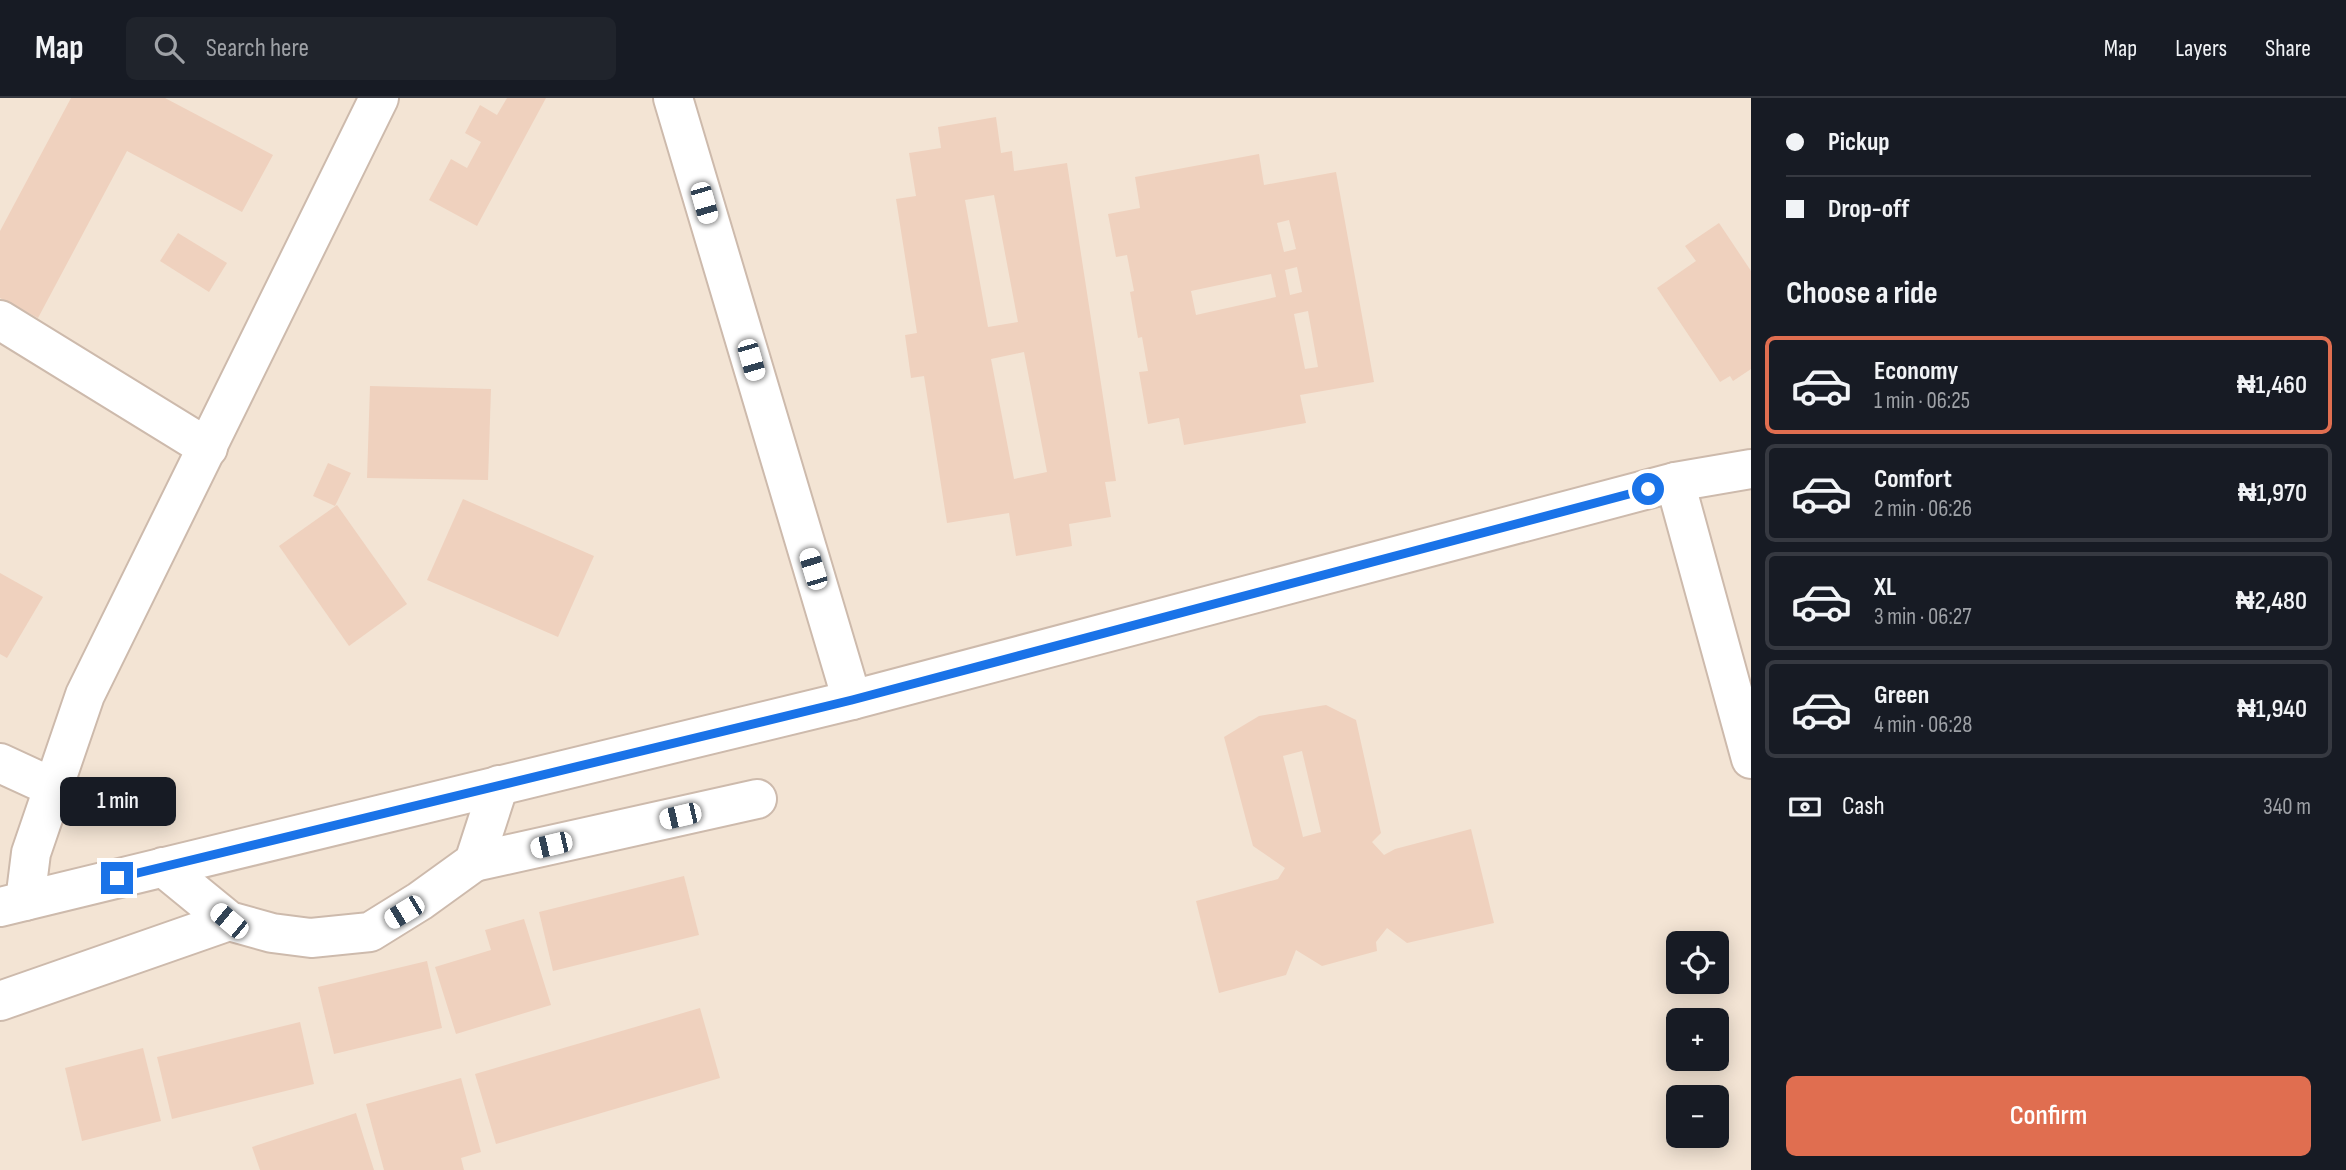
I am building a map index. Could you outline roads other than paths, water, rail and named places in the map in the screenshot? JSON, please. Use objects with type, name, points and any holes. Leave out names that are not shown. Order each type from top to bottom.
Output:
[{"type":"lane","points":[[13,904],[85,695],[379,98]]},
{"type":"lane","points":[[673,98],[852,700]]},
{"type":"lane","points":[[0,320],[208,448]]},
{"type":"lane","points":[[13,904],[852,700],[1675,482],[1751,469]]},
{"type":"lane","points":[[1675,482],[1751,759]]},
{"type":"lane","points":[[0,763],[52,787]]},
{"type":"lane","points":[[474,862],[499,785]]},
{"type":"lane","points":[[163,867],[229,921],[272,933],[311,938],[370,932],[420,901],[474,862],[757,799]]},
{"type":"lane","points":[[0,1001],[229,921]]}]
